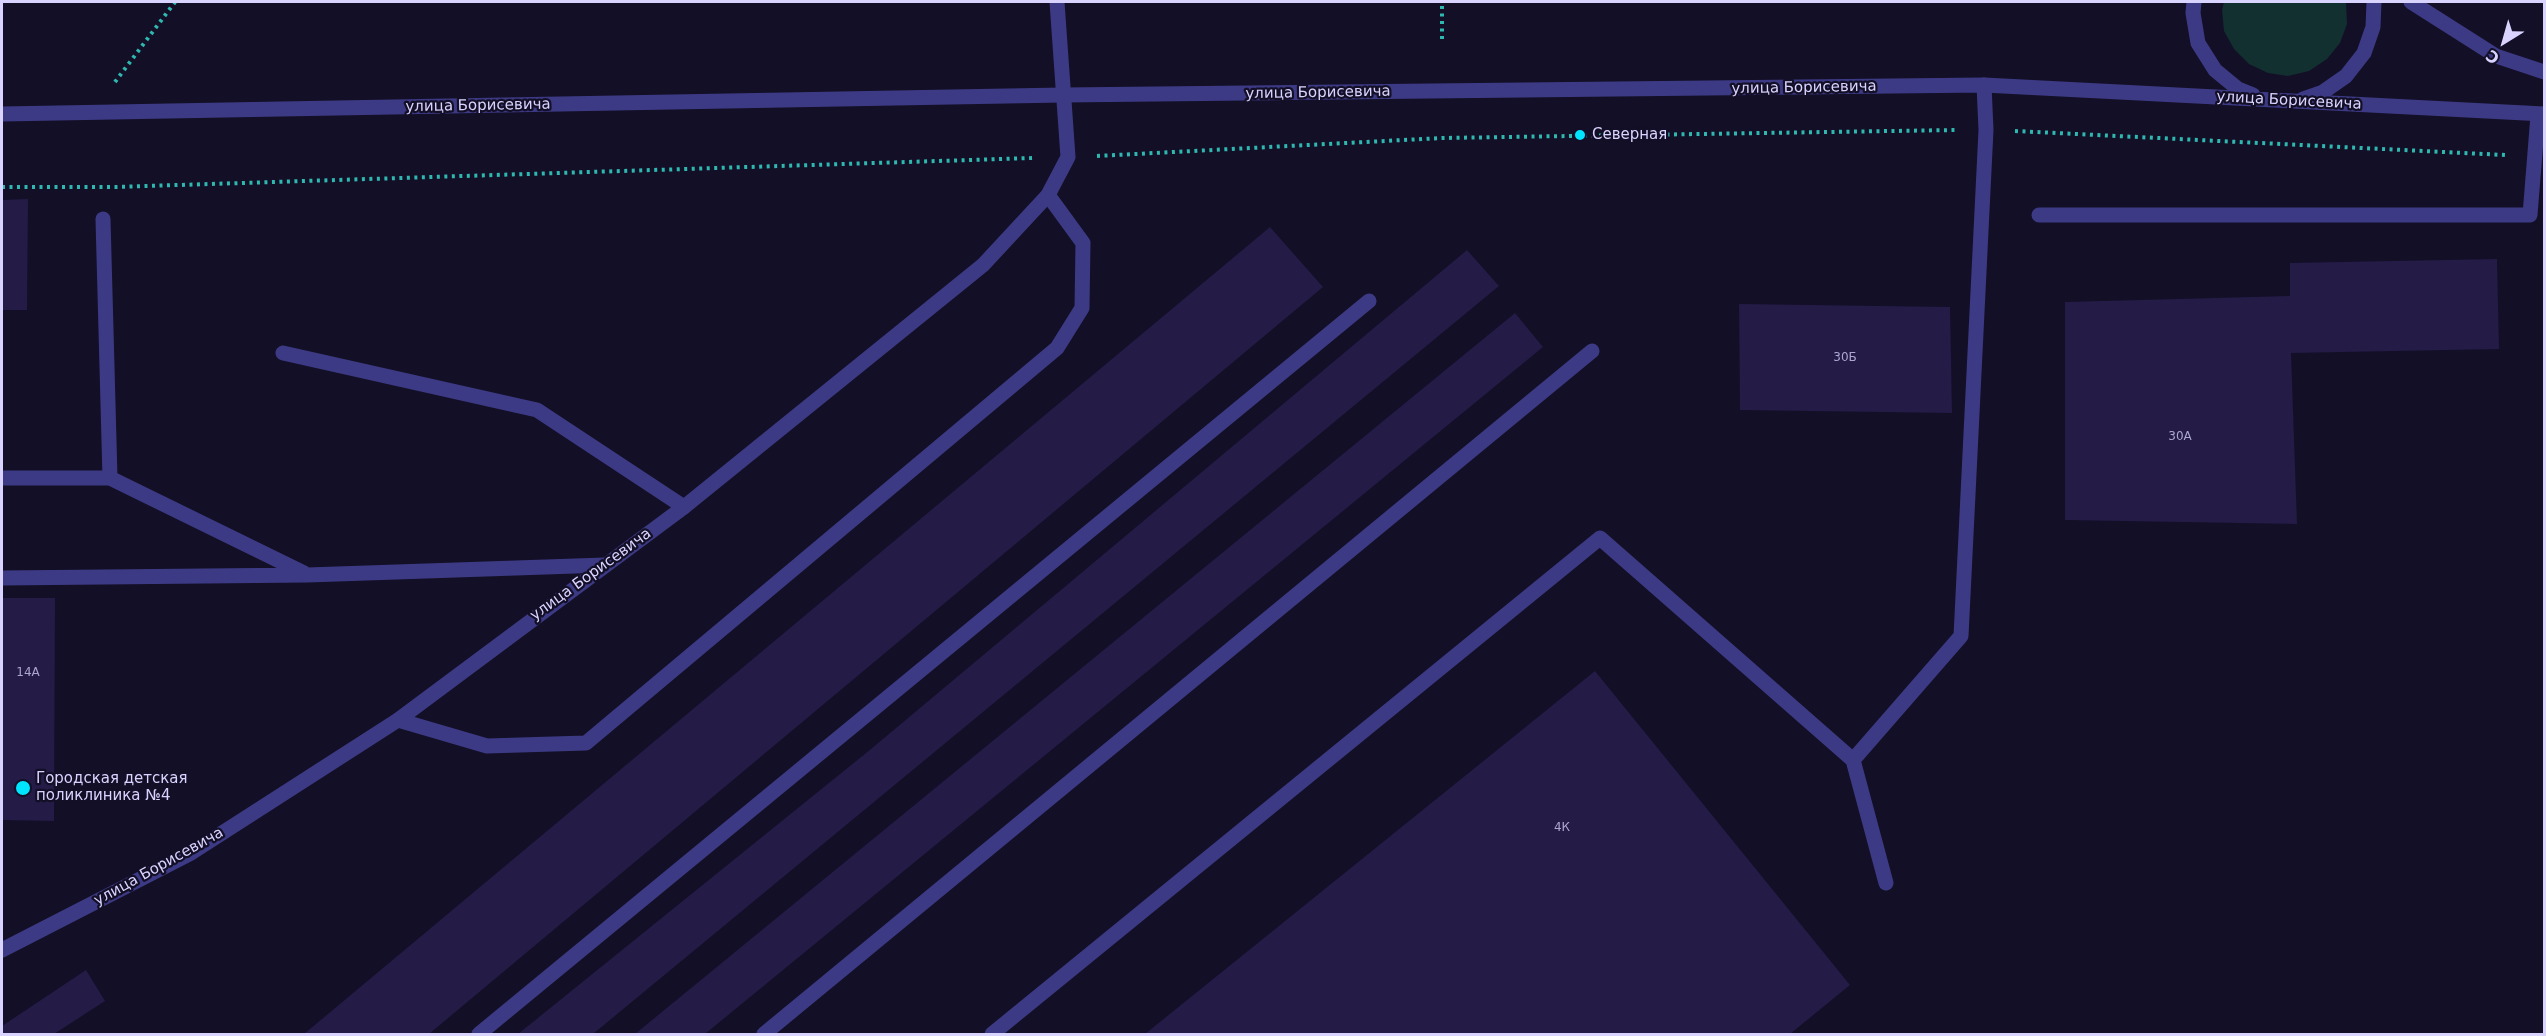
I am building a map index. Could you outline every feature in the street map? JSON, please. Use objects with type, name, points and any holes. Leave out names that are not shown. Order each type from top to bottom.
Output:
[{"type":"street","points":[[1058,2],[1068,157]]},
{"type":"street","points":[[2194,2],[2193,13],[2198,43],[2214,70],[2238,89],[2268,100],[2296,101],[2323,92],[2346,76],[2364,53],[2373,27],[2374,2]]},
{"type":"street","points":[[2411,2],[2496,56],[2544,72]]},
{"type":"street","points":[[1853,760],[1961,636],[1986,130],[1984,85]]},
{"type":"street","name":"улица Борисевича","points":[[2,114],[1063,95],[1984,85],[2541,114]]},
{"type":"street","points":[[2039,215],[2530,215],[2541,114]]},
{"type":"street","name":"улица Борисевича","points":[[2,950],[191,853],[398,720],[684,507],[983,265],[1048,195],[1068,157]]},
{"type":"street","points":[[398,720],[487,746],[586,743],[1057,348],[1082,308],[1083,243],[1048,195]]},
{"type":"street","points":[[103,219],[110,478]]},
{"type":"street","points":[[479,1035],[1369,302]]},
{"type":"street","points":[[764,1035],[1592,351]]},
{"type":"street","points":[[283,353],[537,411],[684,507]]},
{"type":"street","points":[[2,478],[110,478],[307,574]]},
{"type":"street","points":[[992,1035],[1600,538],[1853,760],[1886,883]]},
{"type":"street","points":[[2,578],[307,574],[605,565]]},
{"type":"path","points":[[115,83],[175,2]]},
{"type":"path","points":[[1442,2],[1442,39]]},
{"type":"path","points":[[2,187],[115,187],[1068,157],[1442,138]]},
{"type":"green space","points":[[2224,2],[2346,2],[2347,24],[2340,43],[2327,59],[2309,71],[2288,76],[2268,73],[2249,64],[2234,49],[2224,31],[2222,10]]},
{"type":"building","points":[[28,199],[27,310],[2,310],[2,200]]},
{"type":"building","points":[[1270,227],[1323,287],[429,1034],[304,1034]]},
{"type":"building","points":[[1467,250],[1499,286],[593,1034],[518,1034],[871,749]]},
{"type":"building","points":[[2497,259],[2499,349],[2291,353],[2297,524],[2065,520],[2065,302],[2290,296],[2290,263]]},
{"type":"building","points":[[1739,304],[1950,307],[1952,413],[1740,410]]},
{"type":"building","points":[[1515,313],[1543,347],[705,1034],[635,1034]]},
{"type":"building","points":[[2,598],[55,598],[54,821],[2,820]]},
{"type":"building","points":[[1595,671],[1850,985],[1790,1034],[1145,1034]]},
{"type":"building","points":[[86,970],[105,1001],[54,1034],[2,1034],[2,1026]]},
{"type":"place","name":"Северная","points":[[1580,135]]},
{"type":"place","name":"Городская детская поликлиника №4","points":[[23,788]]}]
